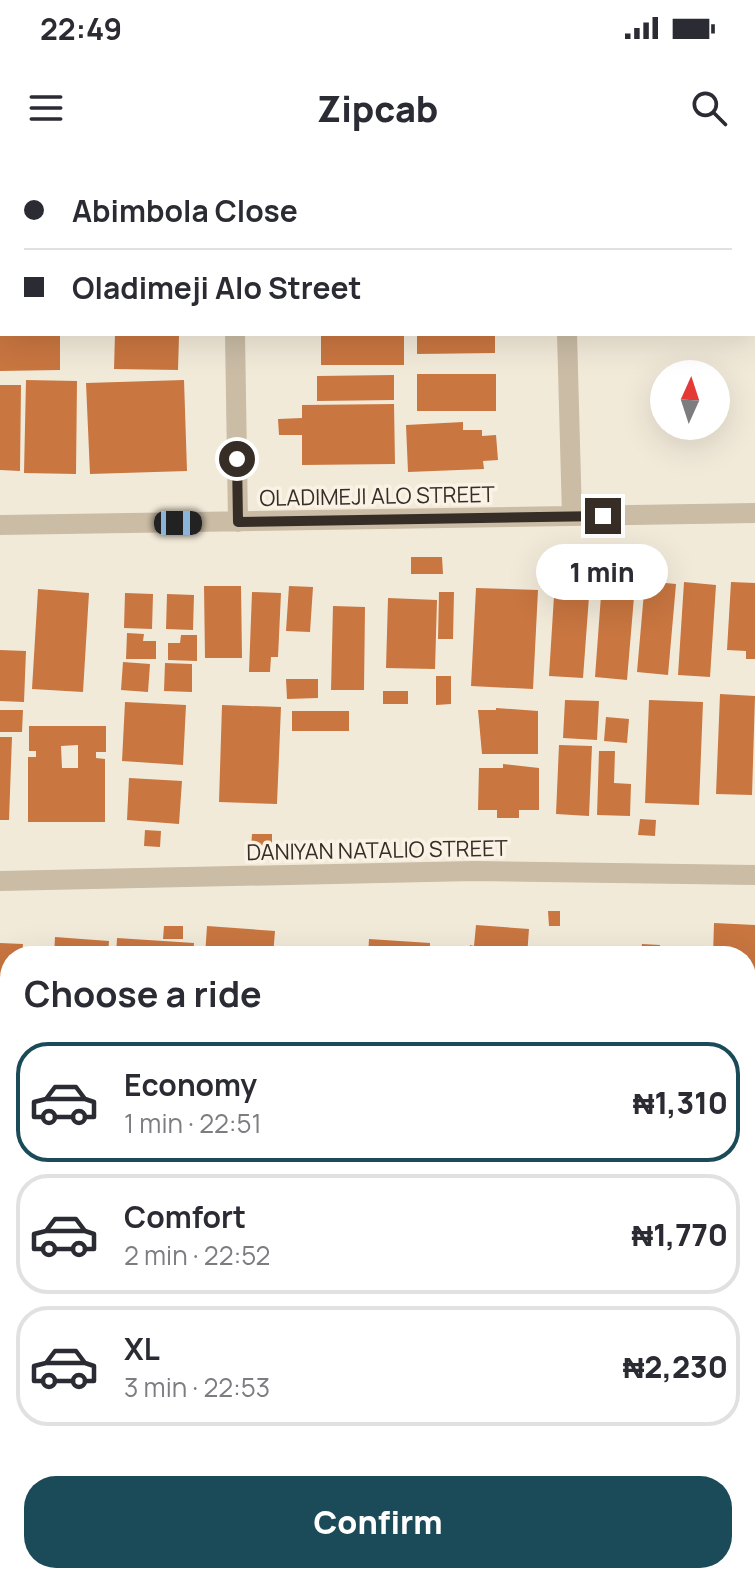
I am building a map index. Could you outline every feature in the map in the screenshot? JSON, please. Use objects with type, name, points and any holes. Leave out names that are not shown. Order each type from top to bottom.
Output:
[{"type":"street","points":[[235,336],[238,522]]},
{"type":"street","points":[[567,336],[572,516]]},
{"type":"street","name":"OLADIMEJI ALO STREET","points":[[0,525],[755,513]]},
{"type":"street","name":"DANIYAN NATALIO STREET","points":[[0,881],[474,871],[755,875]]},
{"type":"building","points":[[0,336],[60,336],[60,370],[0,371]]},
{"type":"building","points":[[115,336],[179,336],[178,370],[114,369]]},
{"type":"building","points":[[321,336],[404,336],[404,365],[321,365]]},
{"type":"building","points":[[417,336],[495,336],[495,353],[417,354]]},
{"type":"building","points":[[417,374],[496,374],[496,411],[417,411]]},
{"type":"building","points":[[394,375],[394,400],[317,401],[317,376]]},
{"type":"building","points":[[26,380],[77,381],[76,474],[24,473]]},
{"type":"building","points":[[184,380],[187,471],[90,474],[86,383]]},
{"type":"building","points":[[0,385],[21,385],[20,471],[0,470]]},
{"type":"building","points":[[394,404],[395,464],[302,465],[302,435],[279,435],[278,419],[302,418],[302,405]]},
{"type":"building","points":[[463,422],[463,430],[482,430],[482,436],[496,435],[498,460],[483,461],[484,469],[408,472],[406,425]]},
{"type":"building","points":[[411,557],[442,557],[443,574],[411,574]]},
{"type":"building","points":[[555,580],[590,583],[583,678],[549,676]]},
{"type":"building","points":[[645,581],[676,584],[668,675],[637,672]]},
{"type":"building","points":[[602,582],[635,585],[627,680],[595,677]]},
{"type":"building","points":[[684,582],[716,585],[710,677],[678,675]]},
{"type":"building","points":[[731,582],[755,583],[755,659],[746,659],[746,651],[727,650]]},
{"type":"building","points":[[204,586],[241,586],[242,658],[205,658]]},
{"type":"building","points":[[289,586],[313,587],[310,632],[286,631]]},
{"type":"building","points":[[476,588],[538,590],[533,689],[471,686]]},
{"type":"building","points":[[38,589],[89,593],[83,692],[32,689]]},
{"type":"building","points":[[252,592],[281,593],[278,657],[271,657],[270,672],[249,672]]},
{"type":"building","points":[[439,592],[454,592],[453,639],[438,639]]},
{"type":"building","points":[[125,593],[153,594],[152,629],[124,628]]},
{"type":"building","points":[[167,594],[194,595],[193,630],[166,629]]},
{"type":"building","points":[[388,598],[437,600],[435,669],[386,668]]},
{"type":"building","points":[[333,606],[365,607],[364,690],[331,690]]},
{"type":"building","points":[[127,633],[144,634],[143,641],[156,641],[156,659],[126,659]]},
{"type":"building","points":[[181,635],[197,635],[197,661],[168,660],[168,643],[180,643]]},
{"type":"building","points":[[0,650],[26,651],[24,702],[0,701]]},
{"type":"building","points":[[123,662],[150,664],[148,692],[121,690]]},
{"type":"building","points":[[165,663],[192,664],[192,692],[164,691]]},
{"type":"building","points":[[436,676],[451,676],[451,704],[436,705]]},
{"type":"building","points":[[286,679],[318,679],[318,698],[287,699]]},
{"type":"building","points":[[383,691],[408,691],[408,704],[383,704]]},
{"type":"building","points":[[720,694],[755,696],[752,795],[716,794]]},
{"type":"building","points":[[565,700],[599,701],[597,740],[563,738]]},
{"type":"building","points":[[649,700],[703,702],[699,805],[645,803]]},
{"type":"building","points":[[125,702],[186,705],[183,765],[122,761]]},
{"type":"building","points":[[222,705],[281,707],[277,804],[219,802]]},
{"type":"building","points":[[0,710],[23,710],[22,732],[0,732]]},
{"type":"building","points":[[478,710],[538,711],[538,754],[482,754]]},
{"type":"building","points":[[292,711],[349,711],[349,731],[292,731]]},
{"type":"building","points":[[606,717],[629,719],[627,743],[604,741]]},
{"type":"building","points":[[29,726],[106,726],[106,752],[96,752],[96,758],[105,759],[105,822],[28,822],[28,757],[36,757],[36,751],[29,751]],"holes":[[[78,745],[78,768],[62,768],[61,746]]]},
{"type":"building","points":[[0,737],[12,737],[9,820],[0,820]]},
{"type":"building","points":[[559,745],[592,746],[589,816],[556,814]]},
{"type":"building","points":[[599,751],[615,751],[614,783],[631,784],[630,816],[597,815]]},
{"type":"building","points":[[503,764],[539,768],[539,810],[519,810],[519,818],[497,818],[497,810],[478,810],[479,768],[503,768]]},
{"type":"building","points":[[129,778],[182,781],[179,824],[127,820]]},
{"type":"building","points":[[640,819],[656,820],[655,836],[638,835]]},
{"type":"building","points":[[145,830],[161,831],[160,847],[144,846]]},
{"type":"building","points":[[252,834],[272,834],[272,848],[251,847]]},
{"type":"building","points":[[548,911],[560,911],[560,926],[549,926]]},
{"type":"building","points":[[714,923],[755,925],[755,946],[713,946]]},
{"type":"building","points":[[476,925],[529,929],[528,946],[474,946]]},
{"type":"building","points":[[164,926],[183,926],[183,939],[163,939]]},
{"type":"building","points":[[207,926],[275,931],[274,946],[206,946]]},
{"type":"building","points":[[55,937],[109,941],[109,946],[55,946]]},
{"type":"building","points":[[117,938],[194,943],[194,946],[117,946]]},
{"type":"building","points":[[369,939],[430,943],[430,946],[369,946]]},
{"type":"building","points":[[0,943],[23,944],[23,946],[0,946]]},
{"type":"route","points":[[237,459],[238,522],[603,516]]}]
